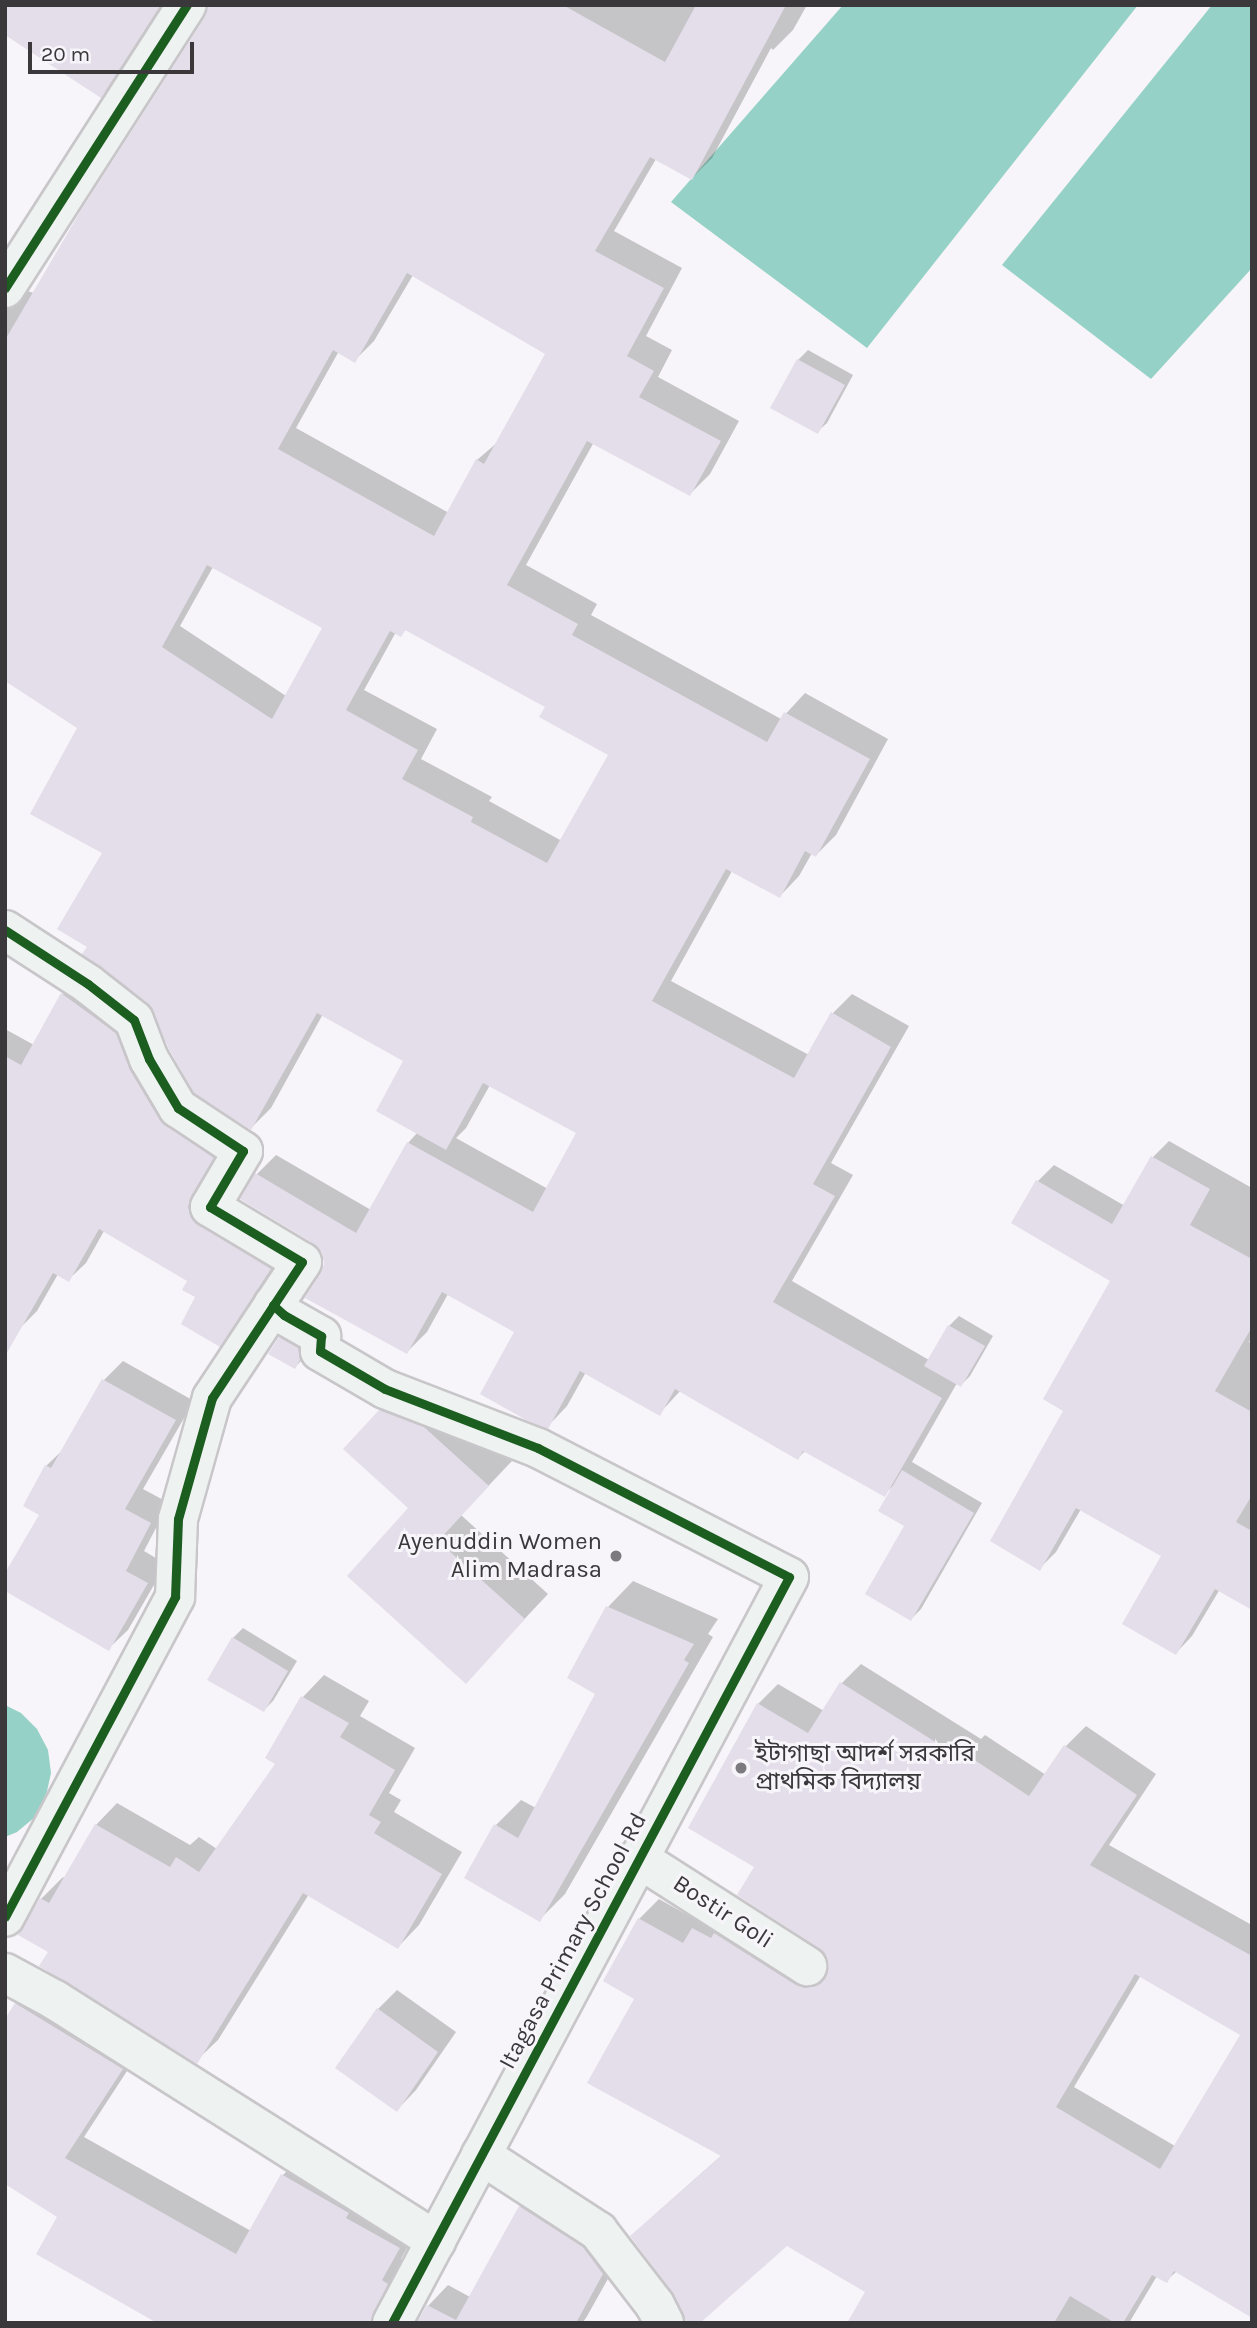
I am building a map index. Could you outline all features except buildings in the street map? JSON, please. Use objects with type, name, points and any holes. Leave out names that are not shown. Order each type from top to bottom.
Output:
[{"type":"street","points":[[5,288],[187,5]]},
{"type":"street","points":[[5,930],[88,984],[134,1020],[149,1059],[178,1108],[243,1151],[210,1207],[302,1262],[212,1398],[178,1519],[175,1597],[5,1917]]},
{"type":"street","name":"Itagasa Primary School Rd","points":[[273,1305],[321,1336],[320,1351],[385,1389],[538,1448],[789,1577],[392,2323]]},
{"type":"street","name":"Bostir Goli","points":[[638,1858],[807,1966]]},
{"type":"street","points":[[5,1973],[55,2000],[436,2241]]},
{"type":"street","points":[[481,2155],[598,2231],[655,2305],[664,2323]]},
{"type":"shaded area","points":[[843,5],[1138,5],[867,348],[671,202]]},
{"type":"shaded area","points":[[1212,5],[1252,5],[1252,268],[1151,379],[1002,265]]},
{"type":"shaded area","points":[[5,1705],[21,1713],[37,1729],[48,1750],[51,1773],[46,1796],[35,1817],[17,1832],[5,1837]]},
{"type":"cycle path","points":[[5,288],[187,5]]},
{"type":"cycle path","points":[[5,930],[88,984],[134,1020],[149,1059],[178,1108],[243,1151],[210,1207],[302,1262],[212,1398],[178,1519],[175,1597],[5,1917]]},
{"type":"cycle path","points":[[273,1305],[284,1315],[321,1336],[320,1351],[385,1389],[538,1448],[789,1577],[392,2323]]},
{"type":"place","name":"Ayenuddin Women Alim Madrasa","points":[[616,1556]]},
{"type":"place","name":"ইটাগাছা আদর্শ সরকারি প্রাথমিক বিদ্যালয়","points":[[741,1768]]}]
